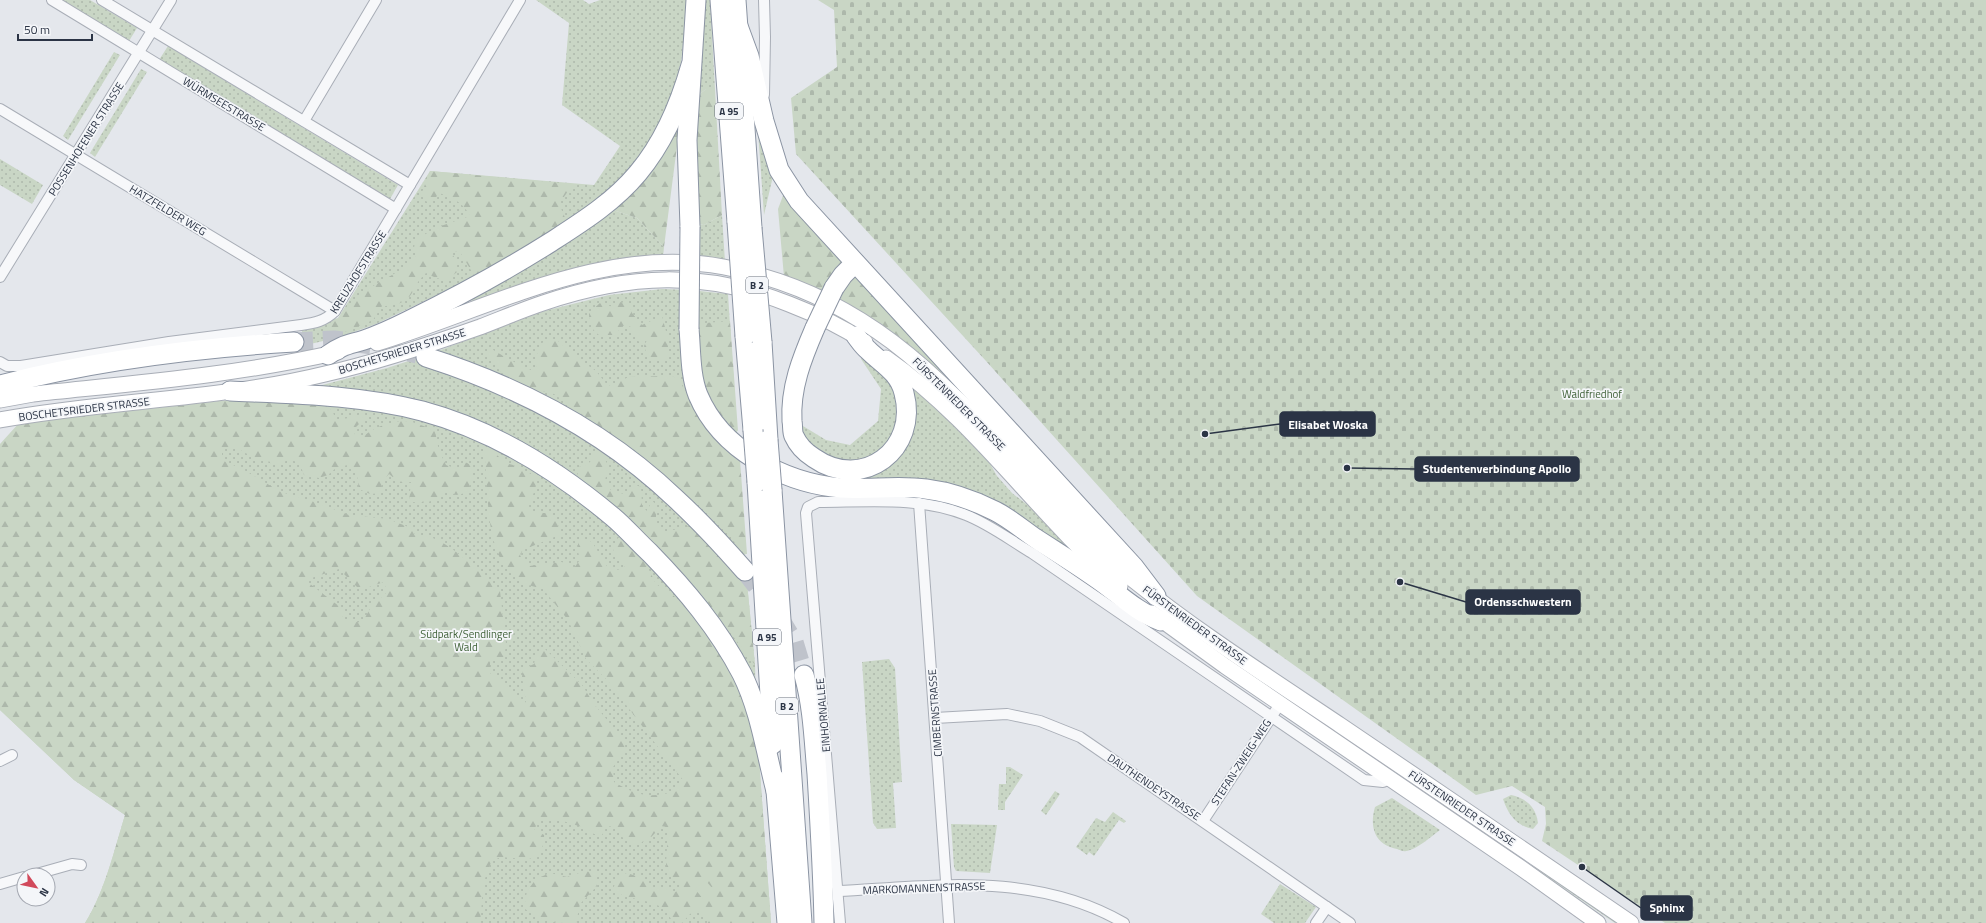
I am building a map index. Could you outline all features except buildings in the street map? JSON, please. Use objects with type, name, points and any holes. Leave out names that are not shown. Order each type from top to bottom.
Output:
[{"type":"highway","points":[[696,0],[687,140],[690,227],[689,329],[694,376],[698,394],[708,412],[724,433],[739,449],[755,460],[785,475],[814,484],[840,488],[925,489],[959,496],[996,511],[1098,579],[1146,615],[1155,627]]},
{"type":"highway","name":"A 95","points":[[720,0],[745,225],[764,486],[776,791],[787,923]]},
{"type":"highway","points":[[736,0],[745,225]]},
{"type":"highway","points":[[738,26],[749,56],[764,121],[779,170],[799,201],[1134,567],[1156,596]]},
{"type":"highway","points":[[328,354],[342,345],[364,340],[407,322],[473,288],[517,264],[599,210],[622,190],[651,155],[670,122],[684,90],[691,65]]},
{"type":"highway","points":[[855,263],[834,288],[815,328],[797,375],[791,407],[794,435],[806,452],[821,463],[839,470],[857,470],[875,464],[888,456],[901,440],[907,417],[904,392],[895,372],[868,351],[856,336]]},
{"type":"highway","points":[[1,388],[43,374],[172,352],[294,342]]},
{"type":"highway","points":[[426,357],[462,368],[495,382],[576,423],[636,465],[676,498],[714,536],[745,571]]},
{"type":"highway","points":[[230,391],[357,399],[422,411],[503,442],[568,481],[614,518],[679,583],[716,629],[742,675],[754,705],[776,791]]},
{"type":"highway","name":"B 2","points":[[764,486],[802,923]]},
{"type":"highway","points":[[804,675],[808,691],[813,731],[822,847],[824,923]]},
{"type":"main road","name":"BOSCHETSRIEDER STRASSE","points":[[1,388],[32,394],[243,370],[304,360],[371,345],[416,331],[542,285],[606,268],[656,262],[694,263],[721,266],[757,274],[795,287]]},
{"type":"main road","name":"BOSCHETSRIEDER STRASSE","points":[[0,420],[45,412],[269,386],[325,375],[386,358],[479,327],[545,302],[608,285],[655,279],[698,280],[758,291],[795,306]]},
{"type":"main road","name":"FÜRSTENRIEDER STRASSE","points":[[795,287],[820,297],[854,315],[888,338],[918,362],[963,404],[1107,556],[1132,578],[1233,654],[1631,923]]},
{"type":"main road","name":"FÜRSTENRIEDER STRASSE","points":[[795,306],[827,320],[856,336],[907,372],[953,414],[1155,627],[1276,710],[1390,779],[1521,868],[1598,923]]},
{"type":"main road","points":[[1521,868],[1530,854]]},
{"type":"street","name":"WÜRMSEESTRASSE","points":[[52,0],[396,209]]},
{"type":"street","points":[[102,0],[410,185]]},
{"type":"street","name":"POSSENHOFENER STRASSE","points":[[0,277],[140,53],[171,0]]},
{"type":"street","points":[[304,121],[376,0]]},
{"type":"street","name":"KREUZHOFSTRASSE","points":[[0,362],[7,366],[21,366],[169,342],[301,325],[328,318],[335,312],[520,0]]},
{"type":"street","points":[[764,0],[766,37],[764,121]]},
{"type":"street","name":"HATZFELDER WEG","points":[[0,110],[335,312]]},
{"type":"street","name":"FÜRSTENRIEDER STRASSE","points":[[808,506],[818,502],[920,503],[965,515],[983,523],[1155,627]]},
{"type":"street","name":"CIMBERNSTRASSE","points":[[920,503],[949,923]]},
{"type":"street","name":"EINHORNALLEE","points":[[808,506],[806,514],[840,923]]},
{"type":"street","name":"STEFAN-ZWEIG-WEG","points":[[1203,821],[1276,710]]},
{"type":"street","name":"DAUTHENDEYSTRASSE","points":[[935,718],[1007,714],[1040,721],[1084,739],[1350,923]]},
{"type":"street","points":[[0,760],[12,755]]},
{"type":"street","points":[[56,869],[72,864],[81,865]]},
{"type":"street","points":[[0,884],[16,879]]},
{"type":"street","name":"MARKOMANNENSTRASSE","points":[[838,891],[946,885],[994,885],[1054,895],[1088,906],[1124,923]]},
{"type":"street","points":[[1316,923],[1327,907]]},
{"type":"green space","points":[[61,0],[90,0],[137,28],[129,41]]},
{"type":"green space","points":[[536,0],[583,0],[589,4],[600,0],[688,0],[681,62],[670,102],[644,153],[614,189],[513,255],[475,277],[376,324],[340,337],[302,346],[302,328],[338,318],[430,171],[594,185],[620,146],[562,105],[569,23]]},
{"type":"green space","points":[[703,0],[710,0],[715,89],[706,89],[695,98]]},
{"type":"green space","name":"Waldfriedhof","points":[[818,0],[1986,0],[1986,923],[1665,923],[1542,841],[1546,824],[1545,807],[1512,786],[1476,795],[1197,596],[986,361],[796,154],[791,98],[837,67],[834,10]]},
{"type":"green space","points":[[168,46],[398,185],[390,199],[159,60]]},
{"type":"green space","points":[[114,52],[120,55],[68,140],[63,136]]},
{"type":"green space","points":[[141,69],[147,72],[95,157],[90,153]]},
{"type":"green space","points":[[706,89],[715,89],[722,215],[704,225],[685,222],[695,98]]},
{"type":"green space","points":[[680,123],[664,247],[637,218],[610,209]]},
{"type":"green space","points":[[758,131],[773,176],[764,215]]},
{"type":"green space","points":[[0,159],[43,185],[32,204],[0,185]]},
{"type":"green space","points":[[430,171],[573,184],[559,204],[566,220],[513,255],[475,277],[460,252],[451,251],[457,263],[457,272],[447,280],[436,278],[426,273],[406,300],[390,306],[382,306],[373,320],[338,335],[326,332],[328,324],[339,319],[361,293],[411,264],[417,254],[414,249],[415,240],[438,227],[470,216],[464,207],[457,201],[439,193],[434,200],[427,202],[421,195]]},
{"type":"green space","points":[[784,193],[993,423],[889,330],[837,299],[784,277],[778,209]]},
{"type":"green space","points":[[610,209],[637,218],[664,247],[663,257],[472,306],[471,295]]},
{"type":"green space","points":[[722,215],[725,262],[683,257],[685,222],[704,225]]},
{"type":"green space","name":"Südpark/Sendlinger Wald","points":[[662,289],[728,294],[747,583],[755,665],[757,732],[771,923],[85,923],[104,884],[125,815],[74,780],[0,710],[0,444],[220,401],[273,398],[387,368],[430,354],[544,311],[609,295]]},
{"type":"green space","points":[[620,302],[629,304],[632,313],[642,325],[662,316],[668,339],[668,358],[653,362],[648,357],[644,346],[647,340],[639,342],[631,327],[626,325],[621,327],[616,335],[599,335],[592,328],[589,313],[600,303],[608,306],[615,306]]},
{"type":"green space","points":[[730,321],[738,431],[732,429],[726,417],[715,414],[700,393],[693,324]]},
{"type":"green space","points":[[544,340],[557,340],[577,358],[596,371],[608,386],[629,377],[669,376],[679,378],[690,404],[707,427],[740,460],[747,554],[741,554],[731,536],[721,525],[710,518],[706,511],[695,502],[687,502],[651,466],[642,454],[623,444],[554,394],[531,389],[502,373],[485,354],[490,348],[533,371],[537,366],[537,354]]},
{"type":"green space","points":[[865,355],[890,381],[893,387],[899,409],[896,425],[889,439],[879,451],[865,459],[850,463],[834,461],[818,453],[800,429],[803,426],[826,440],[850,445],[878,421],[881,389],[861,359]]},
{"type":"green space","points":[[907,380],[956,425],[988,460],[997,476],[1012,493],[1034,510],[1074,552],[1002,509],[866,481],[865,477],[888,464]]},
{"type":"green space","name":"Südpark/Sendlinger Wald","points":[[273,398],[323,405],[332,410],[336,420],[361,414],[364,419],[354,429],[355,435],[363,437],[381,426],[402,421],[414,423],[435,431],[439,451],[446,465],[460,470],[465,462],[471,465],[472,482],[466,493],[456,495],[445,490],[434,500],[429,502],[419,503],[409,501],[411,482],[400,483],[389,474],[382,482],[381,493],[370,494],[359,489],[357,475],[348,465],[337,467],[328,475],[319,478],[304,475],[299,462],[288,460],[277,465],[256,459],[237,448],[222,448],[222,460],[244,470],[281,492],[312,501],[349,515],[388,519],[411,528],[417,537],[427,537],[438,540],[457,552],[500,591],[506,644],[504,658],[490,661],[490,673],[509,688],[522,704],[526,702],[522,677],[523,669],[534,664],[536,654],[544,648],[582,685],[594,704],[625,742],[625,751],[613,767],[614,782],[637,793],[650,795],[666,794],[675,792],[683,780],[608,681],[586,659],[568,620],[543,589],[528,585],[512,575],[499,556],[493,539],[489,518],[484,445],[492,450],[505,463],[517,466],[536,477],[535,489],[528,507],[534,513],[552,513],[560,528],[559,535],[523,550],[520,555],[527,565],[562,562],[574,568],[580,560],[578,545],[581,537],[592,542],[608,568],[615,570],[623,569],[625,564],[624,561],[614,555],[613,548],[618,538],[624,536],[643,558],[656,584],[674,596],[694,617],[708,636],[728,667],[757,732],[771,923],[708,923],[704,915],[697,910],[690,914],[682,923],[672,921],[666,910],[660,906],[619,894],[613,890],[617,876],[627,873],[642,878],[649,885],[655,888],[661,887],[675,892],[681,888],[675,878],[668,875],[666,864],[667,827],[661,826],[650,838],[638,844],[626,841],[615,827],[607,826],[602,835],[594,834],[585,828],[563,821],[540,820],[534,829],[544,835],[543,846],[539,853],[533,858],[525,860],[506,857],[497,858],[489,866],[482,899],[480,923],[85,923],[104,884],[125,815],[74,780],[0,710],[0,444],[19,423],[220,401]],"holes":[[[339,569],[360,590],[384,582],[387,592],[371,607],[362,623],[342,619],[344,610],[305,580]]]},
{"type":"green space","points":[[600,451],[608,465],[605,481],[612,492],[626,494],[633,484],[641,487],[642,506],[647,511],[652,501],[656,504],[656,524],[665,532],[690,526],[730,564],[747,583],[755,665],[707,602],[616,504],[600,497],[585,485],[577,476],[580,466],[588,464],[595,453]]},
{"type":"green space","points":[[889,659],[895,668],[902,782],[893,783],[896,828],[877,829],[873,823],[862,662]]},
{"type":"green space","points":[[1006,767],[1010,767],[1023,775],[1005,802],[1005,810],[998,810],[999,784],[1006,784]]},
{"type":"green space","points":[[1055,791],[1060,794],[1046,815],[1041,811]]},
{"type":"green space","points":[[1511,795],[1521,798],[1533,808],[1538,823],[1533,829],[1517,822],[1507,810],[1503,799]]},
{"type":"green space","points":[[1392,798],[1440,830],[1410,850],[1402,851],[1383,844],[1374,828],[1373,814],[1375,807]]},
{"type":"green space","points":[[1113,812],[1126,821],[1124,823],[1119,820],[1094,856],[1089,852],[1087,855],[1076,847],[1096,818],[1105,822]]},
{"type":"green space","points":[[951,824],[997,825],[990,873],[956,871],[954,867]]},
{"type":"green space","points":[[1535,864],[1617,920],[1615,923],[1533,867]]},
{"type":"green space","points":[[585,871],[596,873],[597,886],[580,904],[576,923],[548,921],[537,917],[524,908],[527,891],[536,879],[550,873],[567,877]]},
{"type":"green space","points":[[705,880],[714,890],[704,900],[695,889]]},
{"type":"green space","points":[[1280,884],[1316,907],[1305,923],[1274,923],[1261,914]]},
{"type":"tunnel","points":[[294,342],[334,340],[388,347],[417,354]]},
{"type":"tunnel","points":[[745,571],[774,609],[794,642],[804,675]]},
{"type":"place","name":"Elisabet Woska","points":[[1205,434]]},
{"type":"place","name":"Studentenverbindung Apollo","points":[[1347,468]]},
{"type":"place","name":"Ordensschwestern","points":[[1400,582]]},
{"type":"place","name":"Sphinx","points":[[1582,867]]}]
